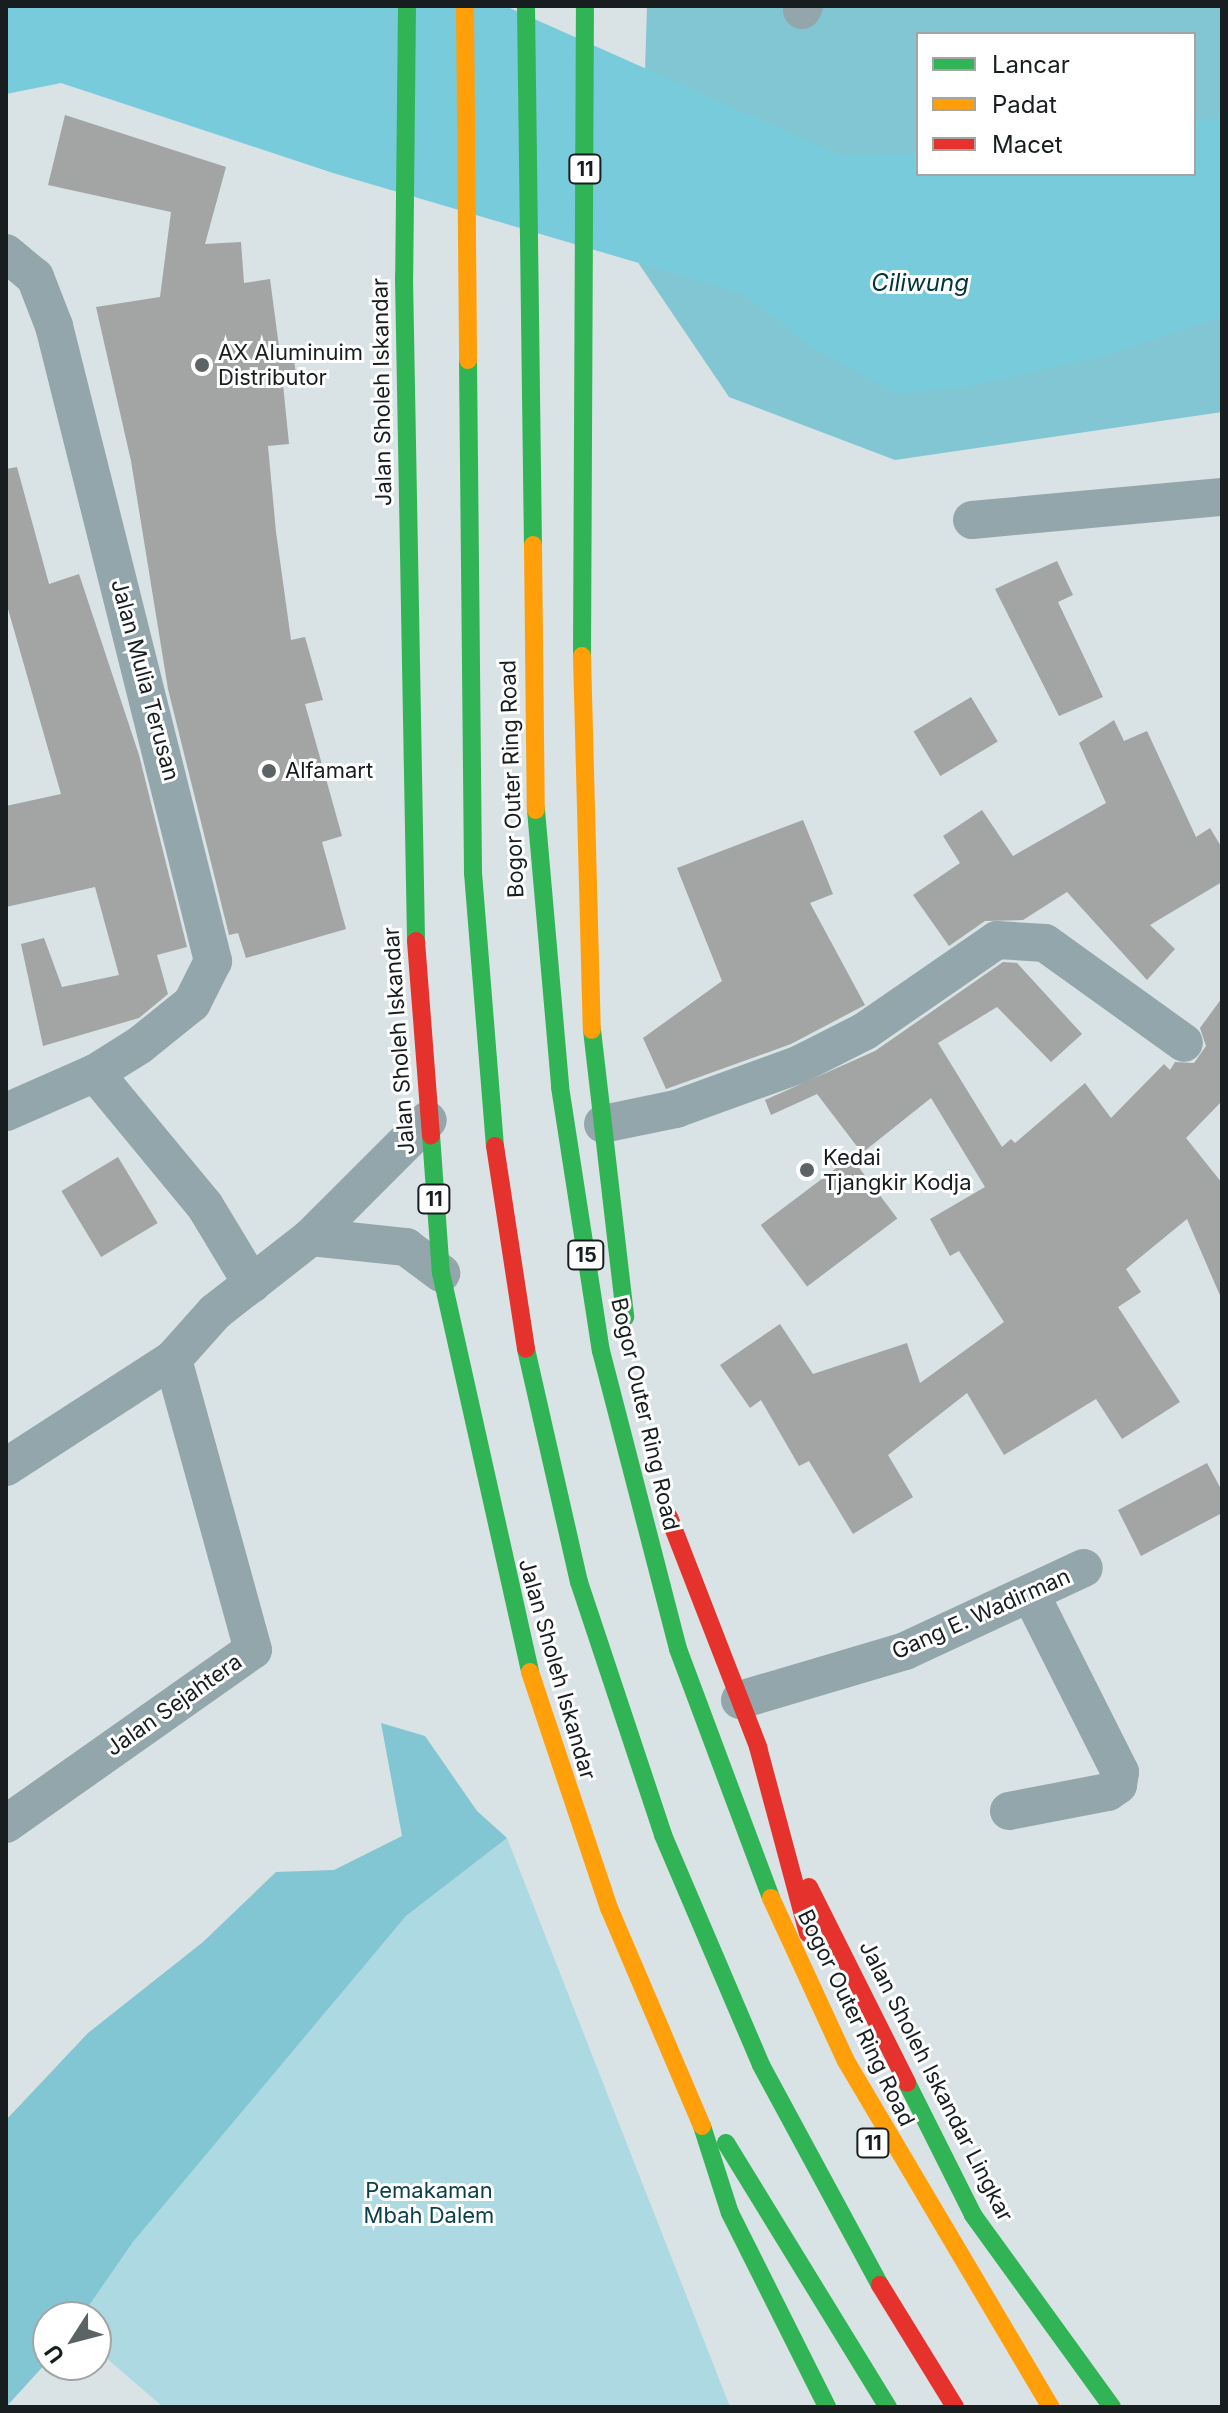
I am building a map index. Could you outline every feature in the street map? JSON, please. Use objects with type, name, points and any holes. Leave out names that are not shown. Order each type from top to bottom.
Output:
[{"type":"highway","name":"Jalan Sholeh Iskandar","points":[[407,6],[404,278],[415,922],[441,1273],[508,1594],[553,1752],[609,1908],[687,2081]]},
{"type":"highway","name":"Bogor Outer Ring Road","points":[[465,6],[473,873],[491,1117],[526,1352],[579,1582],[663,1835],[789,2119],[843,2225],[955,2407]]},
{"type":"highway","name":"Bogor Outer Ring Road","points":[[526,6],[537,873],[560,1087],[601,1351],[678,1649],[748,1849],[846,2061],[1051,2407]]},
{"type":"highway","name":"11","points":[[585,6],[586,331],[578,562],[581,803],[587,986],[627,1334]]},
{"type":"highway","name":"11","points":[[663,1494],[740,1700],[787,1847],[851,2108],[1035,2407]]},
{"type":"highway","name":"Jalan Sholeh Iskandar Lingkar","points":[[787,1847],[973,2215],[1112,2407]]},
{"type":"highway","name":"11","points":[[687,2081],[888,2407]]},
{"type":"highway","points":[[687,2081],[730,2213],[827,2407]]},
{"type":"street","name":"Jalan Mulia Terusan","points":[[6,253],[35,277],[54,326],[213,961],[192,1003],[95,1073],[6,1112]]},
{"type":"street","points":[[972,520],[1222,497]]},
{"type":"street","points":[[603,1124],[676,1109],[800,1064],[865,1031],[997,940],[1045,943],[1184,1043]]},
{"type":"street","points":[[95,1073],[205,1206],[252,1284]]},
{"type":"street","points":[[6,1467],[173,1359],[252,1284],[311,1237],[428,1120]]},
{"type":"street","points":[[311,1237],[406,1247],[441,1273]]},
{"type":"street","name":"Jalan Sejahtera","points":[[6,1824],[253,1650],[173,1359]]},
{"type":"street","name":"Gang E. Wadirman","points":[[740,1700],[905,1651],[1084,1568]]},
{"type":"street","points":[[1009,1811],[1108,1792],[1118,1785],[1120,1772],[1030,1593]]},
{"type":"green space","name":"Pemakaman Mbah Dalem","points":[[507,1838],[730,2407],[163,2407],[112,2363],[112,2301],[92,2301],[133,2242],[406,1916]]},
{"type":"shaded area","points":[[647,6],[1222,6],[1222,412],[895,460],[729,397],[639,264]]},
{"type":"shaded area","points":[[381,1723],[425,1736],[477,1811],[507,1838],[406,1916],[133,2242],[92,2301],[32,2301],[32,2379],[6,2407],[6,2120],[88,2033],[203,1942],[276,1872],[334,1870],[402,1836]]},
{"type":"water","name":"Ciliwung","points":[[6,6],[505,6],[840,155],[916,154],[916,176],[1196,176],[1196,122],[1222,117],[1222,316],[1103,356],[970,386],[898,394],[812,347],[744,294],[333,173],[61,83],[6,94]]},
{"type":"building","points":[[65,115],[226,167],[205,244],[241,242],[244,283],[270,279],[279,347],[292,345],[297,382],[283,384],[289,444],[268,446],[291,640],[305,637],[323,700],[305,704],[342,836],[322,842],[346,929],[246,958],[238,933],[229,935],[168,689],[131,461],[96,307],[160,297],[171,212],[48,185]]},
{"type":"building","points":[[17,467],[49,584],[79,574],[139,755],[187,947],[157,955],[168,994],[139,1018],[43,1046],[21,944],[44,938],[62,987],[119,975],[95,887],[6,907],[6,806],[61,794],[6,602],[6,469]]},
{"type":"building","points":[[1057,561],[1073,595],[1058,602],[1103,697],[1059,716],[995,589]]},
{"type":"building","points":[[971,697],[998,742],[940,776],[914,732]]},
{"type":"building","points":[[1114,720],[1124,741],[1147,731],[1196,837],[1210,828],[1222,848],[1222,882],[1150,925],[1175,949],[1147,980],[1067,892],[1023,920],[985,921],[949,946],[913,895],[960,863],[943,836],[982,810],[1013,856],[1106,803],[1079,743]]},
{"type":"building","points":[[803,820],[833,894],[810,903],[865,1005],[791,1044],[666,1089],[643,1038],[722,981],[677,868]]},
{"type":"building","points":[[1003,962],[1017,963],[1082,1034],[1051,1062],[997,1007],[938,1043],[1002,1147],[1011,1139],[1015,1143],[1085,1083],[1111,1118],[1164,1064],[1170,1070],[1175,1062],[1194,1063],[1206,1046],[1200,1028],[1222,998],[1222,1101],[1186,1138],[1222,1183],[1222,1300],[1187,1219],[1126,1269],[1141,1292],[1118,1307],[1180,1402],[1122,1439],[1096,1399],[1004,1455],[967,1393],[888,1455],[913,1497],[853,1534],[809,1461],[799,1466],[761,1400],[750,1408],[720,1365],[780,1324],[813,1374],[907,1343],[920,1383],[1004,1322],[959,1251],[950,1256],[930,1219],[985,1187],[931,1098],[862,1153],[817,1094],[771,1115],[765,1100],[875,1051]]},
{"type":"building","points":[[118,1157],[158,1223],[101,1257],[61,1191]]},
{"type":"building","points":[[851,1157],[897,1218],[807,1287],[761,1225]]},
{"type":"building","points":[[1207,1463],[1222,1491],[1222,1513],[1141,1556],[1118,1510]]},
{"type":"traffic: fast","points":[[407,6],[404,278],[416,941]]},
{"type":"traffic: fast","points":[[526,6],[533,545]]},
{"type":"traffic: fast","points":[[582,656],[585,6]]},
{"type":"traffic: fast","points":[[468,360],[473,873],[495,1146]]},
{"type":"traffic: fast","points":[[536,810],[560,1087],[601,1351],[678,1649],[771,1898]]},
{"type":"traffic: fast","points":[[592,1030],[625,1317]]},
{"type":"traffic: fast","points":[[431,1135],[441,1273],[530,1672]]},
{"type":"traffic: fast","points":[[526,1349],[579,1582],[663,1835],[761,2065],[880,2285]]},
{"type":"traffic: fast","points":[[907,2083],[973,2215],[1112,2407]]},
{"type":"traffic: fast","points":[[702,2126],[730,2213],[827,2407]]},
{"type":"traffic: fast","points":[[726,2143],[888,2407]]},
{"type":"traffic: slow","points":[[465,6],[468,360]]},
{"type":"traffic: slow","points":[[533,545],[536,810]]},
{"type":"traffic: slow","points":[[582,656],[592,1030]]},
{"type":"traffic: slow","points":[[530,1672],[609,1908],[702,2126]]},
{"type":"traffic: slow","points":[[771,1898],[846,2061],[1051,2407]]},
{"type":"traffic: jam","points":[[416,941],[431,1135]]},
{"type":"traffic: jam","points":[[495,1146],[526,1349]]},
{"type":"traffic: jam","points":[[669,1517],[758,1747],[808,1933]]},
{"type":"traffic: jam","points":[[809,1887],[907,2083]]},
{"type":"traffic: jam","points":[[880,2285],[955,2407]]},
{"type":"place","name":"AX Aluminuim Distributor","points":[[202,365]]},
{"type":"place","name":"Alfamart","points":[[269,771]]},
{"type":"place","name":"Kedai Tjangkir Kodja","points":[[807,1170]]}]
